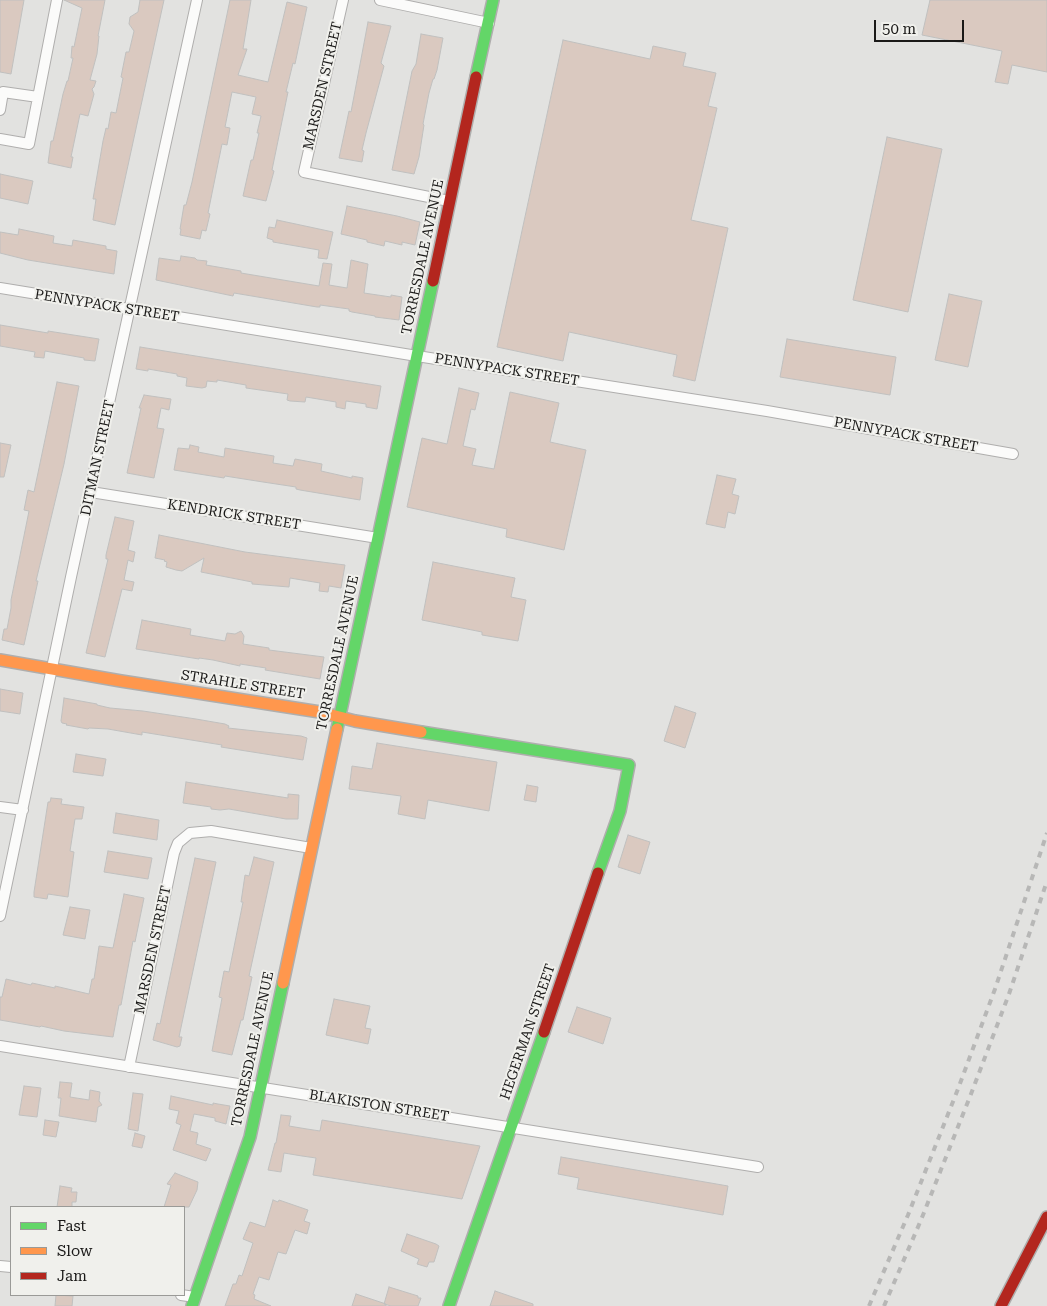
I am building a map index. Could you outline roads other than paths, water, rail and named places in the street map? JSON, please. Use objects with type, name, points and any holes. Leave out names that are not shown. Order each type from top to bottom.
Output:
[{"type":"main road","name":"TORRESDALE AVENUE","points":[[194,1301],[244,1158],[493,0]]},
{"type":"main road","name":"STRAHLE STREET","points":[[0,660],[320,712],[355,721],[629,765]]},
{"type":"main road","name":"HEGERMAN STREET","points":[[449,1306],[620,811],[629,765]]},
{"type":"main road","points":[[1001,1306],[1047,1217]]},
{"type":"street","points":[[0,139],[29,144],[58,0]]},
{"type":"street","name":"DITMAN STREET","points":[[0,916],[129,309],[197,0]]},
{"type":"street","name":"MARSDEN STREET","points":[[343,0],[304,172],[449,202]]},
{"type":"street","points":[[380,0],[489,23]]},
{"type":"street","points":[[0,110],[3,92],[38,97]]},
{"type":"street","name":"PENNYPACK STREET","points":[[0,288],[776,412],[1013,454]]},
{"type":"street","name":"KENDRICK STREET","points":[[91,492],[378,538]]},
{"type":"street","points":[[0,807],[23,810]]},
{"type":"street","name":"MARSDEN STREET","points":[[129,1067],[174,853],[178,843],[190,833],[211,831],[311,848]]},
{"type":"street","name":"BLAKISTON STREET","points":[[0,1046],[758,1167]]},
{"type":"railway","points":[[869,1306],[908,1215],[958,1089],[995,989],[1047,833]]},
{"type":"railway","points":[[884,1306],[921,1220],[971,1094],[1009,994],[1047,881]]}]
